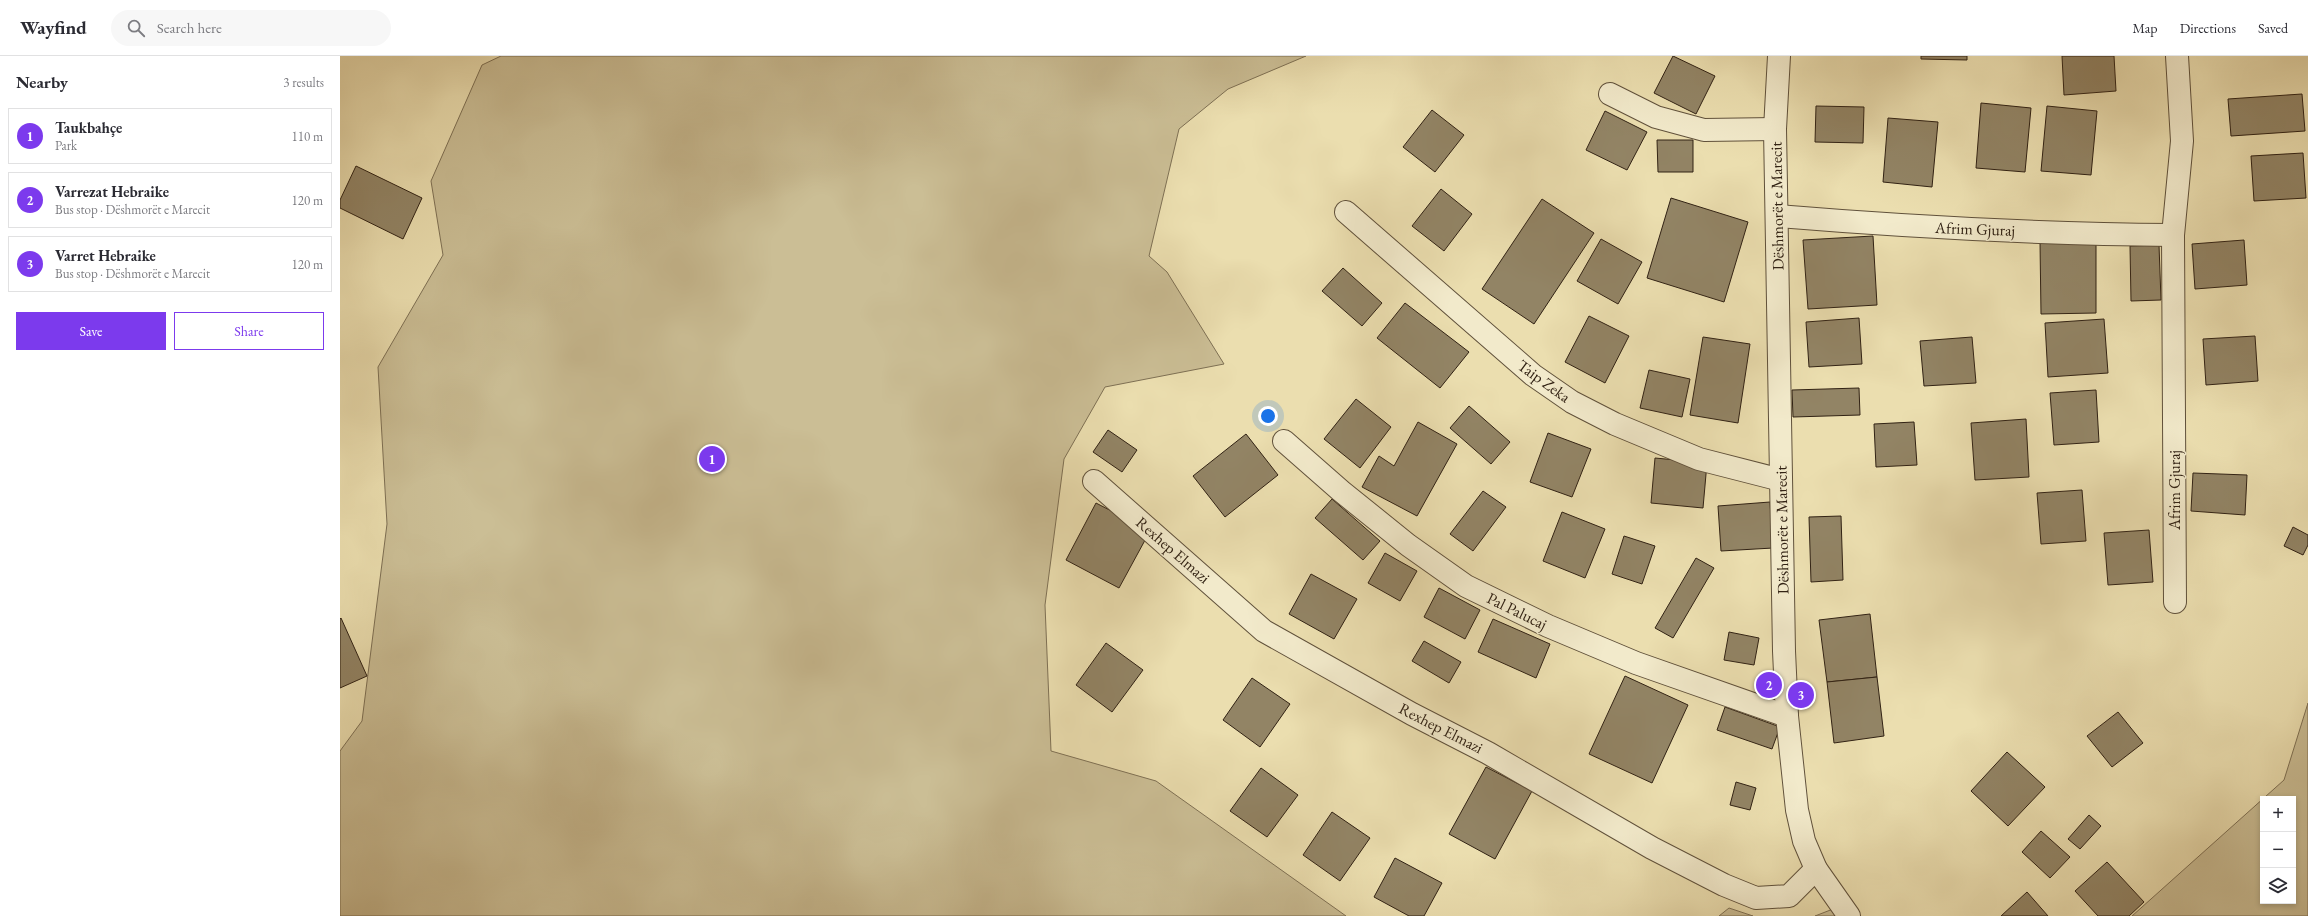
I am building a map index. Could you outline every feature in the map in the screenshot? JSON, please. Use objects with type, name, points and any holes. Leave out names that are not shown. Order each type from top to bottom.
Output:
[{"type":"street","name":"Dëshmorët e Marecit","points":[[1779,56],[1775,129],[1787,716],[1797,810],[1804,841],[1816,869],[1849,916]]},
{"type":"street","name":"Afrim Gjuraj","points":[[2174,602],[2173,235],[2182,141],[2177,56]]},
{"type":"street","name":"Dëshmorët e Marecit","points":[[1610,94],[1656,117],[1704,130],[1775,129]]},
{"type":"street","name":"Taip Zeka","points":[[1346,212],[1533,375],[1572,402],[1615,424],[1699,459],[1781,480]]},
{"type":"street","name":"Afrim Gjuraj","points":[[1777,216],[1892,226],[2085,235],[2173,235]]},
{"type":"street","name":"Pal Palucaj","points":[[1284,441],[1341,491],[1408,545],[1466,586],[1548,626],[1636,663],[1787,716]]},
{"type":"street","name":"Rexhep Elmazi","points":[[1094,481],[1264,631],[1412,714],[1488,752],[1652,848],[1724,885],[1756,898],[1789,896],[1816,869]]},
{"type":"shaded area","points":[[501,56],[1306,56],[1228,89],[1179,129],[1149,256],[1167,272],[1224,364],[1105,387],[1064,459],[1045,605],[1051,751],[1156,781],[1346,916],[340,916],[340,751],[362,721],[387,524],[378,367],[443,255],[431,181],[482,65]]},
{"type":"shaded area","points":[[2308,703],[2308,916],[2132,916],[2260,801],[2260,904],[2296,904],[2296,796],[2266,796],[2284,780]]},
{"type":"shaded area","points":[[1729,908],[1753,916],[1719,916]]},
{"type":"shaded area","points":[[1833,909],[1835,916],[1815,916]]},
{"type":"building","points":[[1673,56],[1715,76],[1696,114],[1654,93]]},
{"type":"building","points":[[1921,56],[1967,56],[1967,60],[1921,59]]},
{"type":"building","points":[[2062,56],[2114,56],[2116,91],[2064,95]]},
{"type":"building","points":[[2302,94],[2305,131],[2231,136],[2228,99]]},
{"type":"building","points":[[1981,103],[2031,108],[2025,172],[1976,168]]},
{"type":"building","points":[[1816,106],[1864,107],[1863,143],[1815,142]]},
{"type":"building","points":[[2047,106],[2097,111],[2091,175],[2041,171]]},
{"type":"building","points":[[1432,110],[1464,135],[1435,172],[1403,147]]},
{"type":"building","points":[[1605,111],[1647,132],[1627,170],[1586,150]]},
{"type":"building","points":[[1888,118],[1938,122],[1932,187],[1883,182]]},
{"type":"building","points":[[1657,140],[1693,140],[1693,172],[1658,172]]},
{"type":"building","points":[[2303,153],[2306,198],[2254,201],[2251,156]]},
{"type":"building","points":[[356,166],[422,198],[403,239],[340,208],[340,200]]},
{"type":"building","points":[[1441,189],[1472,214],[1444,251],[1412,226]]},
{"type":"building","points":[[1671,198],[1748,222],[1724,302],[1647,278]]},
{"type":"building","points":[[1542,199],[1594,233],[1534,324],[1482,289]]},
{"type":"building","points":[[1873,236],[1877,305],[1808,309],[1803,240]]},
{"type":"building","points":[[1601,239],[1642,262],[1618,304],[1577,281]]},
{"type":"building","points":[[2244,240],[2247,285],[2195,289],[2192,244]]},
{"type":"building","points":[[2040,242],[2096,242],[2096,313],[2041,314]]},
{"type":"building","points":[[2159,245],[2161,300],[2131,301],[2130,246]]},
{"type":"building","points":[[1343,268],[1382,303],[1362,326],[1322,291]]},
{"type":"building","points":[[1405,303],[1469,352],[1440,388],[1377,338]]},
{"type":"building","points":[[1589,316],[1629,336],[1605,383],[1565,362]]},
{"type":"building","points":[[1859,318],[1862,364],[1809,367],[1806,322]]},
{"type":"building","points":[[2104,319],[2108,373],[2048,377],[2045,323]]},
{"type":"building","points":[[2255,336],[2258,381],[2206,385],[2203,339]]},
{"type":"building","points":[[1703,337],[1750,344],[1738,423],[1690,415]]},
{"type":"building","points":[[1972,337],[1976,383],[1924,386],[1920,341]]},
{"type":"building","points":[[1649,370],[1690,379],[1682,417],[1640,408]]},
{"type":"building","points":[[1859,388],[1860,415],[1793,417],[1792,390]]},
{"type":"building","points":[[2096,390],[2099,442],[2054,445],[2050,393]]},
{"type":"building","points":[[1356,399],[1391,427],[1360,468],[1324,439]]},
{"type":"building","points":[[1469,406],[1510,442],[1491,464],[1450,428]]},
{"type":"building","points":[[2026,419],[2029,477],[1975,480],[1971,423]]},
{"type":"building","points":[[1418,422],[1457,444],[1417,516],[1362,487],[1379,456],[1394,466]]},
{"type":"building","points":[[1914,422],[1917,465],[1876,467],[1874,424]]},
{"type":"building","points":[[1108,430],[1137,450],[1122,472],[1093,452]]},
{"type":"building","points":[[1548,433],[1591,449],[1572,497],[1530,482]]},
{"type":"building","points":[[1246,434],[1278,475],[1225,517],[1193,476]]},
{"type":"building","points":[[1655,458],[1707,463],[1703,508],[1651,503]]},
{"type":"building","points":[[2193,473],[2247,475],[2245,515],[2191,511]]},
{"type":"building","points":[[2082,490],[2086,541],[2041,544],[2037,493]]},
{"type":"building","points":[[1483,491],[1506,507],[1473,551],[1450,534]]},
{"type":"building","points":[[1332,499],[1380,541],[1363,560],[1315,518]]},
{"type":"building","points":[[1770,502],[1773,548],[1721,551],[1718,506]]},
{"type":"building","points":[[1096,503],[1150,531],[1119,588],[1066,560]]},
{"type":"building","points":[[1562,512],[1605,529],[1585,578],[1543,561]]},
{"type":"building","points":[[1841,516],[1843,580],[1811,582],[1809,517]]},
{"type":"building","points":[[2293,527],[2308,535],[2308,545],[2303,555],[2284,546]]},
{"type":"building","points":[[2149,530],[2153,582],[2108,585],[2104,533]]},
{"type":"building","points":[[1624,536],[1655,546],[1642,584],[1612,574]]},
{"type":"building","points":[[1385,553],[1417,571],[1400,601],[1368,583]]},
{"type":"building","points":[[1696,558],[1714,568],[1673,638],[1655,628]]},
{"type":"building","points":[[1311,574],[1357,599],[1334,639],[1289,614]]},
{"type":"building","points":[[1439,588],[1480,610],[1465,639],[1424,617]]},
{"type":"building","points":[[1870,614],[1877,677],[1827,682],[1819,620]]},
{"type":"building","points":[[341,618],[367,676],[340,688],[340,619]]},
{"type":"building","points":[[1493,619],[1550,644],[1536,678],[1478,652]]},
{"type":"building","points":[[1729,632],[1759,638],[1754,665],[1724,660]]},
{"type":"building","points":[[1424,641],[1461,662],[1449,683],[1412,661]]},
{"type":"building","points":[[1106,643],[1143,670],[1112,712],[1076,685]]},
{"type":"building","points":[[1625,676],[1688,705],[1652,783],[1589,754]]},
{"type":"building","points":[[1877,677],[1884,736],[1834,743],[1827,682]]},
{"type":"building","points":[[1252,678],[1290,704],[1260,747],[1223,720]]},
{"type":"building","points":[[1725,707],[1780,727],[1772,749],[1717,730]]},
{"type":"building","points":[[2118,712],[2143,743],[2112,767],[2087,736]]},
{"type":"building","points":[[2007,752],[2045,787],[2008,826],[1971,791]]},
{"type":"building","points":[[1486,767],[1532,791],[1495,859],[1449,834]]},
{"type":"building","points":[[1261,768],[1298,795],[1267,837],[1230,811]]},
{"type":"building","points":[[1736,782],[1756,788],[1750,810],[1730,805]]},
{"type":"building","points":[[1332,812],[1370,838],[1340,881],[1303,855]]},
{"type":"building","points":[[2089,815],[2101,826],[2080,849],[2068,839]]},
{"type":"building","points":[[2041,831],[2070,857],[2050,878],[2022,852]]},
{"type":"building","points":[[1395,858],[1442,883],[1424,916],[1409,916],[1374,897]]},
{"type":"building","points":[[2107,862],[2144,902],[2129,916],[2098,916],[2075,891]]},
{"type":"building","points":[[2027,892],[2048,916],[2001,916]]},
{"type":"place","name":"Taukbahçe","points":[[712,459]]},
{"type":"place","name":"Varrezat Hebraike","points":[[1769,685]]},
{"type":"place","name":"Varret Hebraike","points":[[1801,695]]}]
